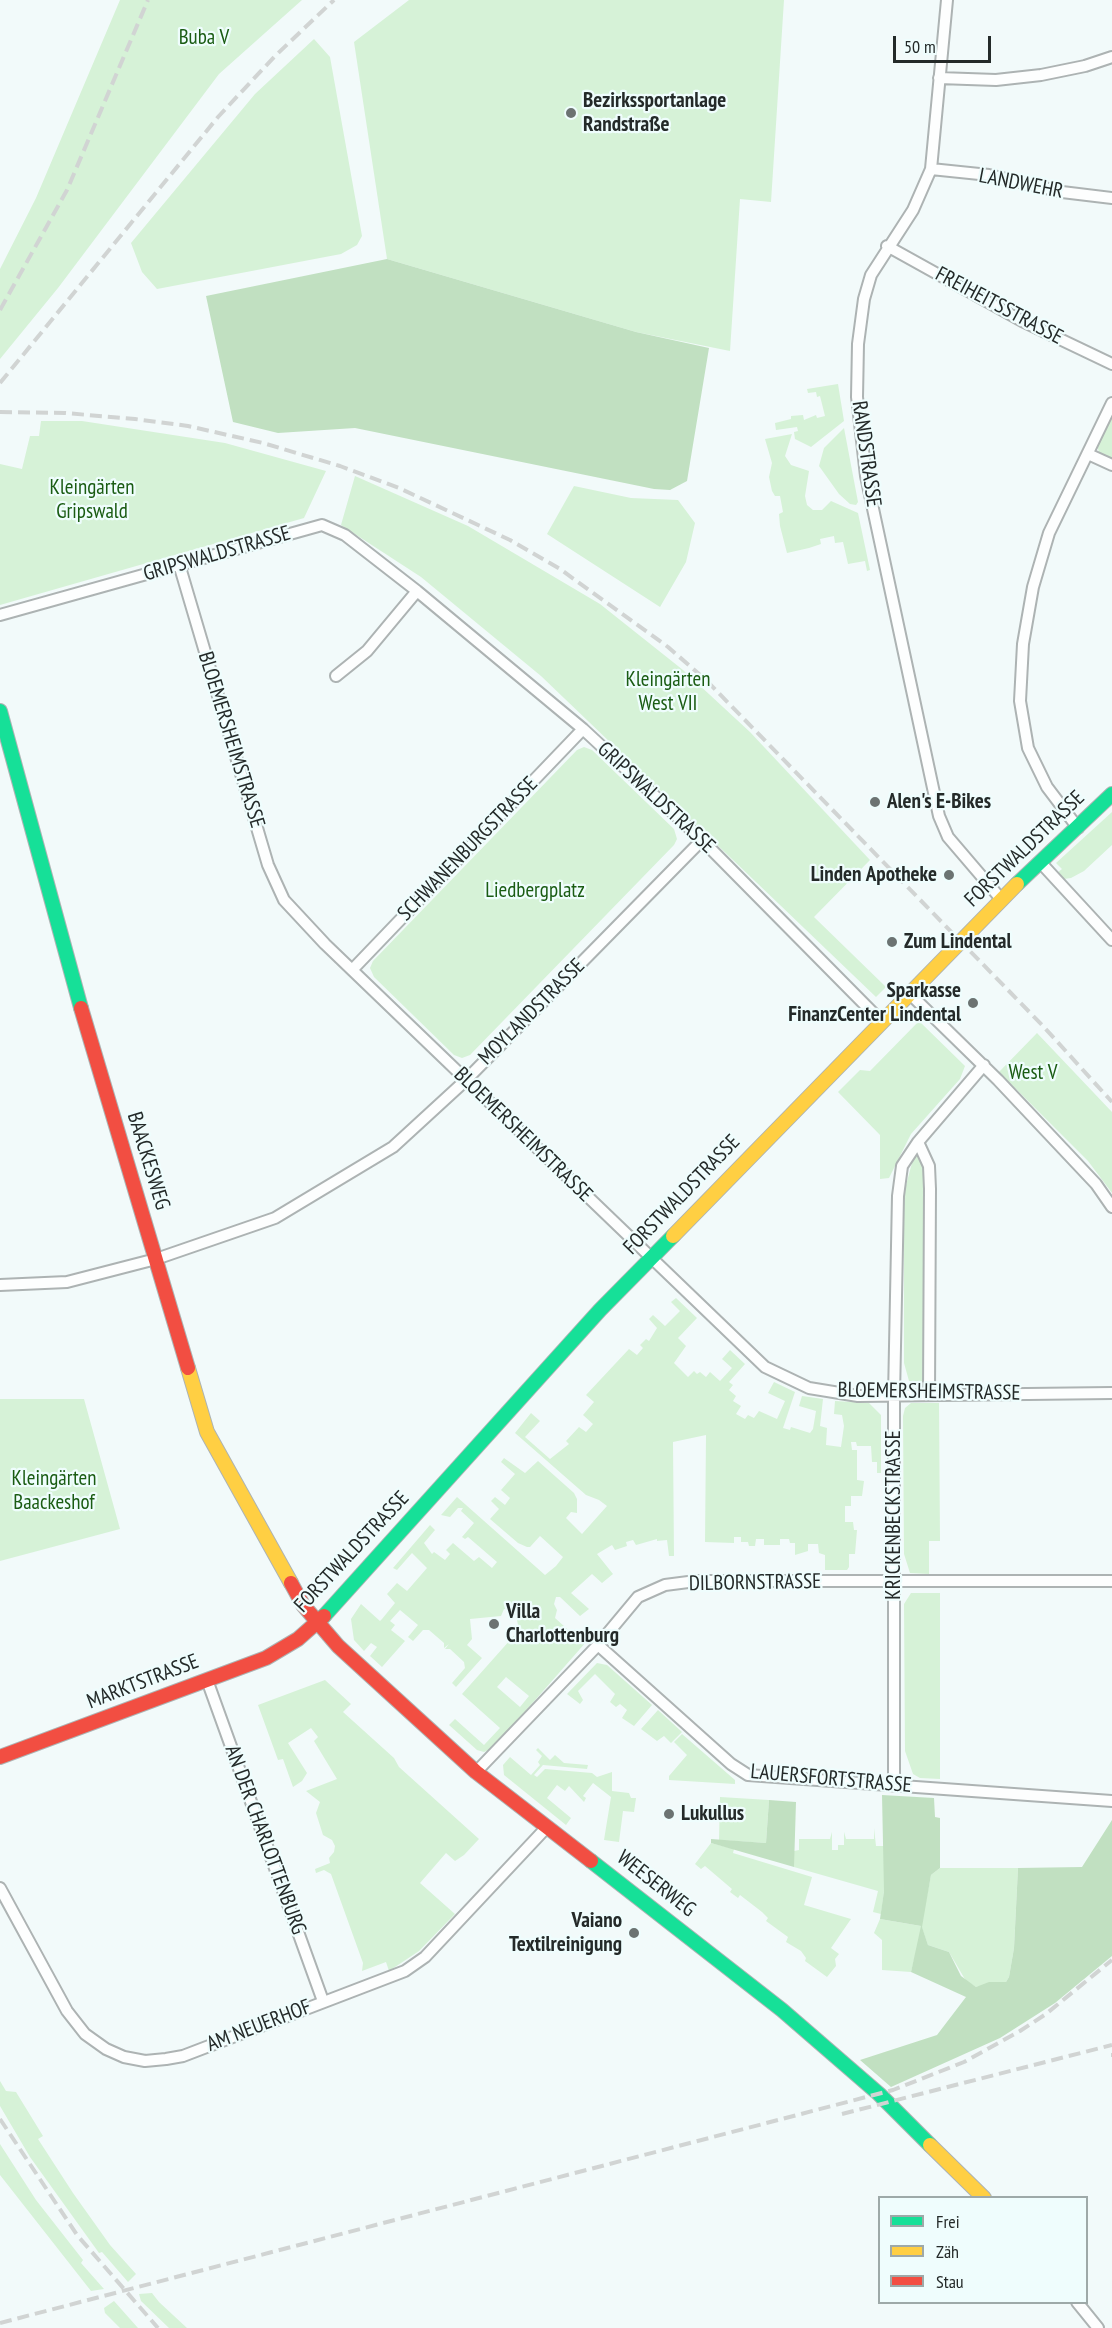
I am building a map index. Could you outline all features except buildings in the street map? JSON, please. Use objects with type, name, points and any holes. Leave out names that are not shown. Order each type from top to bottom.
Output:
[{"type":"street","name":"RANDSTRASSE","points":[[947,0],[931,169],[913,210],[887,246],[872,275],[864,299],[858,344],[857,398],[866,476],[939,816],[948,837],[1001,899]]},
{"type":"street","points":[[939,78],[996,80],[1041,75],[1085,66],[1112,57]]},
{"type":"street","name":"LANDWEHR","points":[[931,169],[989,175],[1062,192],[1112,198]]},
{"type":"street","name":"FREIHEITSSTRASSE","points":[[887,246],[1022,321],[1112,364]]},
{"type":"street","points":[[1078,828],[1047,787],[1028,748],[1020,701],[1023,644],[1033,587],[1049,533],[1112,403]]},
{"type":"street","points":[[1088,454],[1112,465]]},
{"type":"street","name":"GRIPSWALDSTRASSE","points":[[0,615],[322,525],[345,535],[417,591],[583,729],[702,840],[881,1021]]},
{"type":"street","name":"BLOEMERSHEIMSTRASSE","points":[[179,564],[268,865],[284,900],[650,1259],[765,1367],[809,1388],[858,1396],[1112,1393]]},
{"type":"street","points":[[336,676],[367,651],[417,591]]},
{"type":"street","name":"BAACKESWEG","points":[[0,711],[79,1000],[207,1432],[303,1605]]},
{"type":"street","name":"SCHWANENBURGSTRASSE","points":[[353,969],[583,729]]},
{"type":"street","name":"FORSTWALDSTRASSE","points":[[298,1640],[376,1561],[543,1371],[650,1259],[1001,899],[1112,794]]},
{"type":"street","name":"MOYLANDSTRASSE","points":[[0,1285],[67,1282],[156,1259],[275,1218],[393,1147],[466,1080],[702,840]]},
{"type":"street","points":[[1041,863],[1112,940]]},
{"type":"street","points":[[909,993],[984,1065],[1096,1184],[1112,1207]]},
{"type":"street","name":"KRICKENBECKSTRASSE","points":[[894,1785],[894,1396],[898,1196],[902,1166],[918,1142],[984,1065]]},
{"type":"street","points":[[918,1142],[929,1166],[929,1394]]},
{"type":"street","name":"DILBORNSTRASSE","points":[[476,1772],[598,1645],[638,1597],[665,1585],[696,1581],[1112,1581]]},
{"type":"street","name":"WEESERWEG","points":[[303,1605],[338,1646],[476,1772],[546,1828],[618,1880],[782,2010],[879,2094],[982,2196]]},
{"type":"street","name":"MARKTSTRASSE","points":[[0,1757],[266,1658],[298,1640]]},
{"type":"street","name":"LAUERSFORTSTRASSE","points":[[598,1645],[742,1772],[759,1776],[1112,1801]]},
{"type":"street","name":"AN DER CHARLOTTENBURG","points":[[207,1680],[323,2001]]},
{"type":"street","name":"AM NEUERHOF","points":[[0,1888],[67,2012],[85,2034],[106,2049],[124,2057],[145,2061],[183,2056],[395,1975],[425,1957],[546,1828]]},
{"type":"street","points":[[1079,2304],[1098,2328]]},
{"type":"green space","name":"Buba V","points":[[120,0],[302,0],[219,74],[58,288],[0,359],[0,269],[36,198]]},
{"type":"green space","name":"Bezirkssportanlage Randstraße","points":[[409,0],[784,0],[771,202],[740,199],[730,351],[636,332],[387,259],[354,42]]},
{"type":"green space","points":[[314,39],[330,57],[362,236],[357,245],[341,254],[157,289],[142,272],[131,243],[255,94]]},
{"type":"green space","points":[[387,259],[636,332],[709,348],[687,481],[670,490],[654,489],[355,428],[278,433],[233,422],[206,296]]},
{"type":"green space","points":[[838,384],[844,421],[811,447],[795,439],[794,432],[798,431],[797,427],[776,430],[775,423],[791,419],[791,416],[803,415],[804,420],[816,415],[817,418],[825,416],[820,396],[817,397],[816,392],[808,393],[807,389]]},
{"type":"green space","points":[[1112,415],[1112,460],[1100,455],[1097,446]]},
{"type":"green space","name":"Kleingärten Gripswald","points":[[41,421],[82,421],[225,443],[326,471],[304,518],[0,605],[0,464],[22,469],[30,436],[39,436]]},
{"type":"green space","points":[[844,428],[858,502],[856,505],[850,504],[839,494],[819,466],[824,448]]},
{"type":"green space","points":[[792,434],[785,456],[791,465],[809,471],[805,496],[807,505],[813,510],[822,510],[831,501],[858,513],[870,570],[867,571],[865,561],[848,564],[843,542],[835,543],[834,536],[820,539],[821,544],[787,553],[780,526],[779,514],[783,512],[780,496],[775,496],[772,491],[769,477],[772,463],[765,439]]},
{"type":"green space","name":"Kleingärten West VII","points":[[355,476],[468,526],[600,604],[683,670],[750,732],[870,860],[814,917],[886,987],[876,997],[541,676],[421,577],[341,525]]},
{"type":"green space","points":[[574,486],[631,498],[678,500],[695,523],[686,562],[660,607],[547,534]]},
{"type":"green space","name":"Liedbergplatz","points":[[584,747],[592,750],[674,829],[677,839],[674,845],[470,1055],[462,1058],[454,1055],[374,977],[370,968],[373,961],[577,750]]},
{"type":"green space","points":[[1112,812],[1112,845],[1084,871],[1064,879],[1057,873],[1062,869],[1056,863]]},
{"type":"green space","points":[[919,1021],[965,1066],[960,1079],[911,1134],[889,1178],[880,1179],[880,1135],[838,1092],[860,1070],[870,1071]]},
{"type":"green space","name":"West V","points":[[1037,1033],[1112,1112],[1112,1193],[1088,1161],[999,1072]]},
{"type":"green space","points":[[918,1155],[923,1162],[923,1382],[909,1381],[904,1363],[904,1193],[913,1159]]},
{"type":"green space","points":[[676,1298],[697,1318],[678,1338],[686,1346],[674,1363],[688,1377],[694,1371],[706,1377],[710,1372],[720,1381],[732,1368],[722,1359],[730,1350],[745,1364],[729,1382],[733,1385],[729,1390],[736,1396],[733,1401],[741,1406],[736,1414],[745,1419],[748,1415],[754,1418],[759,1411],[777,1419],[785,1401],[768,1393],[774,1382],[795,1392],[783,1428],[790,1430],[791,1427],[810,1433],[813,1429],[816,1411],[799,1406],[802,1396],[823,1399],[820,1426],[827,1428],[826,1445],[841,1447],[844,1426],[842,1415],[834,1414],[835,1401],[869,1403],[881,1415],[881,1473],[877,1473],[877,1462],[872,1462],[871,1446],[857,1446],[856,1442],[851,1442],[852,1450],[857,1450],[857,1480],[864,1481],[862,1496],[851,1496],[851,1506],[845,1506],[845,1522],[853,1522],[854,1530],[857,1530],[855,1554],[849,1554],[847,1570],[825,1570],[825,1555],[819,1553],[818,1544],[808,1544],[808,1551],[795,1555],[795,1543],[790,1543],[789,1539],[780,1539],[780,1545],[764,1545],[764,1539],[756,1539],[755,1546],[749,1546],[748,1542],[741,1542],[741,1537],[734,1537],[734,1543],[705,1542],[706,1435],[673,1442],[674,1556],[669,1556],[667,1540],[657,1541],[657,1539],[636,1545],[633,1540],[626,1542],[627,1546],[615,1550],[612,1545],[597,1554],[613,1574],[602,1583],[592,1574],[571,1593],[589,1609],[580,1616],[560,1597],[556,1597],[554,1604],[557,1610],[555,1618],[575,1636],[578,1634],[587,1641],[493,1748],[484,1752],[477,1750],[449,1725],[455,1719],[484,1745],[500,1728],[462,1694],[519,1630],[516,1615],[513,1615],[512,1610],[504,1609],[501,1616],[470,1619],[472,1639],[467,1645],[482,1658],[456,1687],[452,1683],[465,1668],[464,1662],[450,1649],[445,1649],[449,1644],[444,1648],[444,1643],[429,1630],[423,1630],[413,1641],[408,1637],[418,1625],[400,1610],[390,1621],[395,1625],[391,1630],[405,1641],[382,1667],[370,1656],[377,1647],[371,1643],[364,1651],[354,1640],[351,1619],[361,1604],[380,1621],[395,1603],[387,1594],[397,1583],[407,1591],[427,1568],[412,1553],[397,1570],[393,1568],[430,1525],[435,1530],[424,1543],[432,1554],[434,1552],[445,1560],[450,1554],[446,1550],[453,1543],[474,1561],[479,1557],[492,1568],[497,1562],[468,1537],[465,1539],[462,1537],[474,1523],[461,1511],[463,1508],[458,1508],[450,1517],[441,1515],[457,1497],[545,1575],[556,1566],[563,1557],[540,1536],[530,1547],[527,1547],[518,1543],[490,1519],[499,1509],[491,1501],[495,1497],[505,1505],[510,1498],[501,1490],[515,1474],[501,1462],[504,1458],[525,1473],[538,1461],[574,1493],[577,1499],[577,1513],[571,1512],[566,1518],[582,1534],[607,1506],[586,1495],[515,1433],[531,1413],[540,1421],[525,1437],[550,1459],[569,1444],[566,1441],[579,1427],[586,1432],[593,1424],[583,1415],[594,1402],[586,1395],[629,1349],[637,1355],[643,1348],[640,1345],[646,1339],[649,1341],[657,1328],[649,1319],[653,1315],[665,1326],[680,1311],[671,1302]],"holes":[[[506,1677],[529,1696],[520,1707],[497,1687]]]},
{"type":"green space","name":"Kleingärten Baackeshof","points":[[0,1399],[84,1399],[120,1529],[0,1561]]},
{"type":"green space","points":[[911,1403],[939,1403],[940,1541],[929,1541],[929,1574],[910,1573],[904,1554],[903,1416],[905,1408]]},
{"type":"green space","points":[[911,1593],[940,1593],[940,1779],[920,1778],[913,1774],[905,1751],[904,1604]]},
{"type":"green space","points":[[597,1663],[607,1665],[652,1705],[634,1726],[622,1718],[627,1710],[620,1704],[616,1707],[610,1702],[615,1694],[595,1674],[578,1691],[583,1700],[580,1704],[567,1694]]},
{"type":"green space","points":[[325,1680],[351,1704],[343,1712],[394,1758],[399,1767],[479,1839],[455,1861],[446,1853],[420,1883],[455,1914],[419,1951],[389,1971],[386,1962],[362,1971],[363,1963],[331,1874],[324,1870],[316,1873],[315,1869],[330,1863],[329,1858],[335,1846],[332,1840],[323,1835],[316,1813],[320,1802],[306,1791],[337,1779],[314,1741],[318,1737],[311,1728],[288,1743],[307,1773],[302,1781],[293,1787],[283,1759],[278,1760],[258,1705]]},
{"type":"green space","points":[[658,1710],[682,1732],[671,1743],[664,1736],[657,1741],[641,1729]]},
{"type":"green space","points":[[682,1734],[735,1780],[735,1784],[669,1780],[669,1776],[687,1755],[674,1742]]},
{"type":"green space","points":[[538,1748],[550,1760],[555,1755],[564,1763],[588,1765],[587,1769],[543,1765],[534,1775],[537,1777],[545,1769],[592,1773],[597,1777],[612,1772],[612,1791],[629,1793],[631,1798],[636,1798],[634,1812],[623,1811],[619,1842],[604,1840],[611,1797],[593,1783],[583,1796],[586,1798],[584,1802],[569,1786],[565,1791],[557,1785],[547,1798],[571,1818],[566,1825],[504,1775],[503,1765],[510,1757],[531,1775],[540,1765],[538,1762],[542,1756],[536,1750]]},
{"type":"green space","points":[[882,1795],[934,1798],[935,1817],[940,1818],[940,1868],[931,1875],[922,1927],[928,1945],[949,1952],[961,1976],[976,1987],[989,1982],[1006,1982],[1009,1977],[1014,1948],[1018,1868],[1082,1867],[1112,1820],[1112,1956],[1055,2003],[1000,2038],[891,2087],[860,2060],[937,2035],[966,1997],[911,1972],[921,1926],[880,1919],[884,1891]]},
{"type":"green space","points":[[720,1797],[769,1800],[766,1843],[719,1840]]},
{"type":"green space","points":[[769,1800],[796,1802],[794,1867],[711,1843],[711,1839],[766,1843]]},
{"type":"green space","points":[[874,1828],[876,1846],[884,1846],[884,1891],[881,1914],[873,1912],[878,1891],[794,1867],[794,1851],[799,1850],[799,1839],[830,1839],[832,1832],[832,1850],[838,1850],[838,1845],[844,1845],[844,1832],[846,1839],[874,1839]]},
{"type":"green space","points":[[711,1843],[734,1849],[733,1853],[812,1877],[804,1905],[851,1919],[831,1948],[839,1954],[835,1959],[836,1966],[827,1977],[805,1961],[806,1958],[801,1951],[786,1942],[788,1937],[766,1921],[768,1918],[762,1912],[740,1895],[738,1898],[730,1892],[732,1889],[705,1866],[701,1869],[695,1864]]},
{"type":"green space","points":[[940,1868],[1018,1868],[1014,1948],[1006,1982],[976,1987],[966,1981],[949,1952],[928,1945],[922,1928],[911,1972],[882,1970],[882,1940],[874,1933],[880,1919],[921,1926],[931,1875]]},
{"type":"green space","points":[[0,2081],[6,2091],[16,2092],[43,2136],[38,2139],[73,2193],[110,2245],[136,2274],[128,2282],[102,2252],[99,2253],[30,2157],[0,2106]]},
{"type":"green space","points":[[0,2144],[36,2200],[83,2260],[81,2263],[104,2289],[91,2291],[0,2175]]},
{"type":"green space","points":[[152,2293],[187,2328],[169,2328],[141,2301],[139,2294]]},
{"type":"green space","points":[[114,2301],[138,2328],[120,2328],[105,2313],[104,2308]]},
{"type":"railway","points":[[0,310],[67,190],[148,0]]},
{"type":"railway","points":[[0,383],[218,117],[275,56],[334,0]]},
{"type":"railway","points":[[0,412],[65,413],[135,419],[188,426],[263,443],[340,466],[399,488],[510,540],[560,569],[668,647],[706,680],[1043,1026],[1112,1102]]},
{"type":"railway","points":[[0,2323],[893,2090],[964,2062],[1020,2031],[1046,2014],[1112,1960]]},
{"type":"railway","points":[[842,2114],[1112,2045]]},
{"type":"railway","points":[[0,2119],[77,2235],[158,2328]]},
{"type":"traffic: fast","points":[[0,711],[81,1008]]},
{"type":"traffic: fast","points":[[1017,884],[1112,794]]},
{"type":"traffic: fast","points":[[324,1616],[600,1310],[673,1236]]},
{"type":"traffic: fast","points":[[591,1861],[782,2010],[879,2094],[930,2145]]},
{"type":"traffic: slow","points":[[673,1236],[1017,884]]},
{"type":"traffic: slow","points":[[188,1368],[207,1432],[291,1583]]},
{"type":"traffic: slow","points":[[930,2145],[982,2196]]},
{"type":"traffic: jam","points":[[81,1008],[188,1368]]},
{"type":"traffic: jam","points":[[291,1583],[303,1605],[338,1646],[476,1772],[591,1861]]},
{"type":"traffic: jam","points":[[0,1757],[266,1658],[298,1639],[324,1616]]},
{"type":"place","name":"Bezirkssportanlage Randstraße","points":[[571,113]]},
{"type":"place","name":"Alen's E-Bikes","points":[[875,802]]},
{"type":"place","name":"Linden Apotheke","points":[[949,875]]},
{"type":"place","name":"Zum Lindental","points":[[892,942]]},
{"type":"place","name":"Sparkasse FinanzCenter Lindental","points":[[973,1003]]},
{"type":"place","name":"Villa Charlottenburg","points":[[494,1624]]},
{"type":"place","name":"Lukullus","points":[[669,1814]]},
{"type":"place","name":"Vaiano Textilreinigung","points":[[634,1933]]}]
